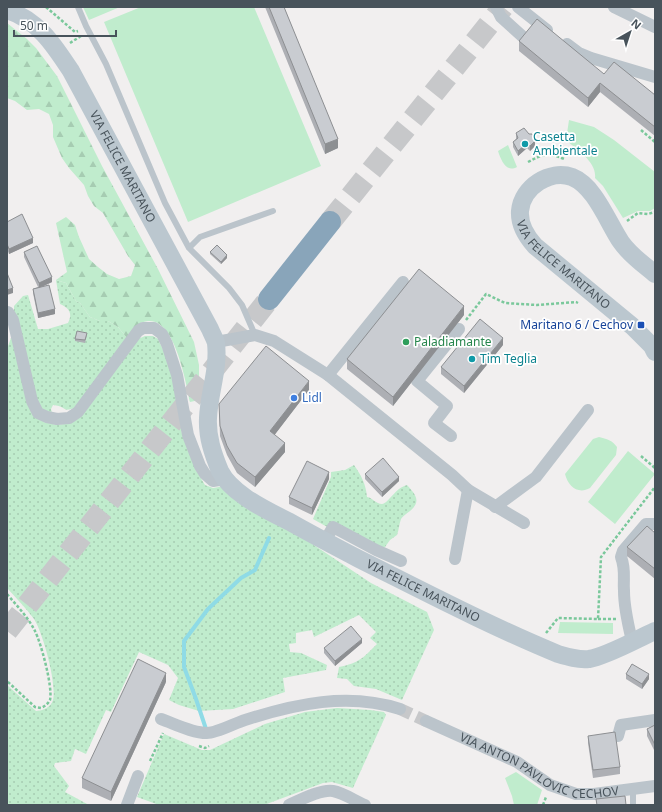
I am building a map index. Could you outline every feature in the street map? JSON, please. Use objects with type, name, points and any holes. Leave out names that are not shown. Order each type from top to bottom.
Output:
[{"type":"highway","points":[[269,299],[330,222]]},
{"type":"street","points":[[496,7],[501,17],[522,36]]},
{"type":"street","points":[[518,7],[550,33],[579,53],[655,77]]},
{"type":"street","points":[[614,7],[655,27]]},
{"type":"street","name":"VIA FELICE MARITANO","points":[[7,10],[18,14],[43,32],[71,71],[216,342],[216,361],[210,404],[208,433],[212,448],[225,479],[244,496],[260,507],[325,541],[449,604],[536,645],[567,657],[589,658],[601,655],[655,631]]},
{"type":"street","name":"VIA FELICE MARITANO","points":[[655,274],[635,258],[620,240],[590,190],[573,177],[556,175],[537,182],[522,203],[520,211],[521,222],[523,231],[528,239],[632,326],[652,346],[655,352]]},
{"type":"street","points":[[328,375],[403,282]]},
{"type":"street","points":[[8,312],[13,320],[32,401],[38,413],[47,418],[69,418],[78,412],[138,331],[148,327],[158,330],[162,334],[167,344],[177,375],[188,435],[200,466],[205,474],[213,480],[225,479]]},
{"type":"street","points":[[451,436],[434,423],[447,406],[417,381],[459,329]]},
{"type":"street","points":[[216,342],[255,335],[274,341],[328,375],[452,475],[468,490],[524,524]]},
{"type":"street","points":[[495,507],[536,477],[588,410]]},
{"type":"street","points":[[455,559],[468,490]]},
{"type":"street","points":[[632,641],[627,620],[624,591],[624,565],[621,557],[623,551],[646,524],[655,524]]},
{"type":"street","points":[[325,541],[332,527],[401,561]]},
{"type":"street","points":[[161,720],[195,731],[209,733],[243,720],[280,710],[330,700],[358,701],[400,709]]},
{"type":"street","points":[[618,736],[621,726],[655,720]]},
{"type":"street","name":"VIA ANTON PAVLOVIC CECHOV","points":[[426,722],[517,762],[550,785],[576,794],[594,794],[655,786]]},
{"type":"street","points":[[127,805],[138,776]]},
{"type":"street","points":[[289,805],[322,792],[334,791],[365,805]]},
{"type":"lane","points":[[78,7],[87,29],[106,64],[165,203],[189,248],[228,288],[242,305],[255,335]]},
{"type":"lane","points":[[189,248],[200,237],[273,211]]},
{"type":"lane","points":[[633,789],[633,804]]},
{"type":"path","points":[[46,7],[75,32],[87,29]]},
{"type":"path","points":[[58,51],[87,29]]},
{"type":"path","points":[[641,130],[655,142]]},
{"type":"path","points":[[620,240],[630,232],[626,221],[638,212],[648,214],[655,212]]},
{"type":"path","points":[[459,329],[486,294],[505,303],[537,305],[576,302],[581,305]]},
{"type":"path","points":[[641,456],[655,468]]},
{"type":"path","points":[[598,619],[601,557],[655,487]]},
{"type":"path","points":[[7,594],[26,616],[36,631],[44,659],[50,690],[50,699],[48,703],[41,708],[35,707],[7,681]]},
{"type":"path","points":[[536,645],[558,618],[627,620]]},
{"type":"path","points":[[150,762],[163,732],[170,735]]},
{"type":"path","points":[[198,746],[205,748],[214,744]]},
{"type":"green space","points":[[83,7],[120,7],[89,20]]},
{"type":"green space","points":[[141,7],[254,7],[321,166],[188,222],[104,22]]},
{"type":"green space","points":[[7,23],[36,48],[57,76],[102,166],[158,269],[194,342],[199,365],[199,400],[190,402],[178,353],[165,330],[157,323],[148,321],[138,324],[127,338],[118,327],[108,321],[100,321],[90,317],[80,303],[76,301],[66,283],[56,280],[67,272],[56,223],[66,217],[75,225],[89,259],[107,274],[119,279],[131,276],[135,265],[128,256],[103,213],[94,206],[84,185],[62,158],[53,137],[53,125],[49,114],[39,109],[27,110],[15,101],[7,98]]},
{"type":"green space","points":[[569,120],[594,127],[614,140],[655,172],[655,208],[650,211],[638,211],[623,218],[603,186],[595,178],[595,172],[590,162],[581,152],[566,140]]},
{"type":"green space","points":[[508,145],[517,167],[510,168],[504,165],[498,151]]},
{"type":"green space","points":[[56,280],[66,283],[76,301],[80,303],[90,317],[100,321],[108,321],[118,327],[127,338],[80,405],[67,410],[53,405],[51,409],[52,413],[45,413],[35,401],[14,306],[23,296],[28,295],[38,329],[48,329],[68,323],[70,314],[66,307],[60,304]]},
{"type":"green space","points":[[12,335],[44,422],[57,425],[71,423],[138,339],[145,336],[153,336],[158,339],[170,365],[182,434],[196,470],[205,485],[213,488],[225,486],[371,583],[427,612],[434,630],[402,700],[376,689],[354,686],[347,679],[337,678],[339,667],[351,664],[360,659],[377,644],[370,638],[376,632],[359,615],[314,637],[312,630],[296,633],[296,643],[289,644],[290,652],[301,653],[327,665],[326,670],[283,678],[285,692],[233,709],[199,711],[179,705],[169,700],[178,678],[168,665],[139,652],[111,712],[106,710],[86,754],[75,749],[71,761],[55,763],[54,766],[69,786],[65,792],[89,805],[7,805],[7,685],[36,711],[49,707],[53,700],[54,692],[51,671],[38,626],[31,615],[7,588],[7,349]]},
{"type":"green space","points":[[599,437],[609,440],[617,447],[616,455],[590,488],[586,490],[578,490],[571,486],[565,474],[593,439]]},
{"type":"green space","points":[[628,451],[655,474],[615,524],[588,502]]},
{"type":"green space","points":[[354,465],[363,480],[367,497],[378,503],[385,503],[399,489],[407,485],[415,495],[416,504],[401,519],[397,535],[390,540],[385,547],[380,548],[329,528],[313,519],[331,477],[331,472],[345,470]]},
{"type":"green space","points":[[560,622],[613,623],[613,634],[558,633]]},
{"type":"green space","points":[[337,708],[384,712],[386,715],[353,788],[332,782],[323,783],[264,805],[159,805],[137,797],[164,734],[202,750],[210,750],[265,724],[305,712]]},
{"type":"green space","points":[[516,772],[542,790],[537,805],[514,805],[505,778]]},
{"type":"building","points":[[269,7],[284,7],[338,139],[325,144]]},
{"type":"building","points":[[537,19],[604,74],[614,62],[655,95],[655,127],[600,83],[588,98],[519,41]]},
{"type":"building","name":"Casetta Ambientale","points":[[524,128],[529,134],[532,134],[535,141],[530,146],[527,143],[518,151],[513,142],[518,138],[516,133]]},
{"type":"building","points":[[22,214],[33,238],[9,249],[7,244],[7,222]]},
{"type":"building","points":[[217,245],[227,255],[221,262],[210,252]]},
{"type":"building","points":[[37,246],[52,277],[39,283],[24,252]]},
{"type":"building","name":"Paladiamante","points":[[419,269],[464,306],[393,397],[347,359]]},
{"type":"building","points":[[7,273],[13,288],[7,290]]},
{"type":"building","points":[[49,285],[55,309],[38,313],[33,289]]},
{"type":"building","name":"Tim Teglia","points":[[480,319],[503,338],[464,386],[441,367]]},
{"type":"building","points":[[77,331],[87,333],[85,340],[75,339]]},
{"type":"building","points":[[266,346],[309,381],[270,431],[285,443],[255,477],[237,463],[227,446],[220,426],[219,404]]},
{"type":"building","points":[[383,458],[399,477],[382,492],[365,474]]},
{"type":"building","points":[[307,461],[329,472],[312,508],[289,497]]},
{"type":"building","points":[[647,526],[655,533],[655,569],[627,547]]},
{"type":"building","points":[[351,626],[362,639],[335,661],[324,648]]},
{"type":"building","points":[[138,659],[166,673],[111,792],[82,778]]},
{"type":"building","points":[[632,664],[649,674],[642,684],[626,674]]},
{"type":"building","points":[[655,725],[655,745],[647,729]]},
{"type":"building","points":[[615,732],[620,767],[593,770],[588,736]]},
{"type":"building","points":[[625,796],[626,805],[597,805],[596,799]]},
{"type":"waterway","points":[[206,729],[184,667],[184,641],[208,609],[241,578],[255,570],[269,538]]},
{"type":"tunnel","points":[[330,222],[503,7]]},
{"type":"tunnel","points":[[7,631],[269,299]]},
{"type":"tunnel","points":[[400,709],[426,721]]},
{"type":"place","name":"Casetta Ambientale","points":[[525,144]]},
{"type":"place","name":"Maritano 6 / Cechov","points":[[641,325]]},
{"type":"place","name":"Paladiamante","points":[[406,342]]},
{"type":"place","name":"Tim Teglia","points":[[472,359]]},
{"type":"place","name":"Lidl","points":[[294,398]]}]
